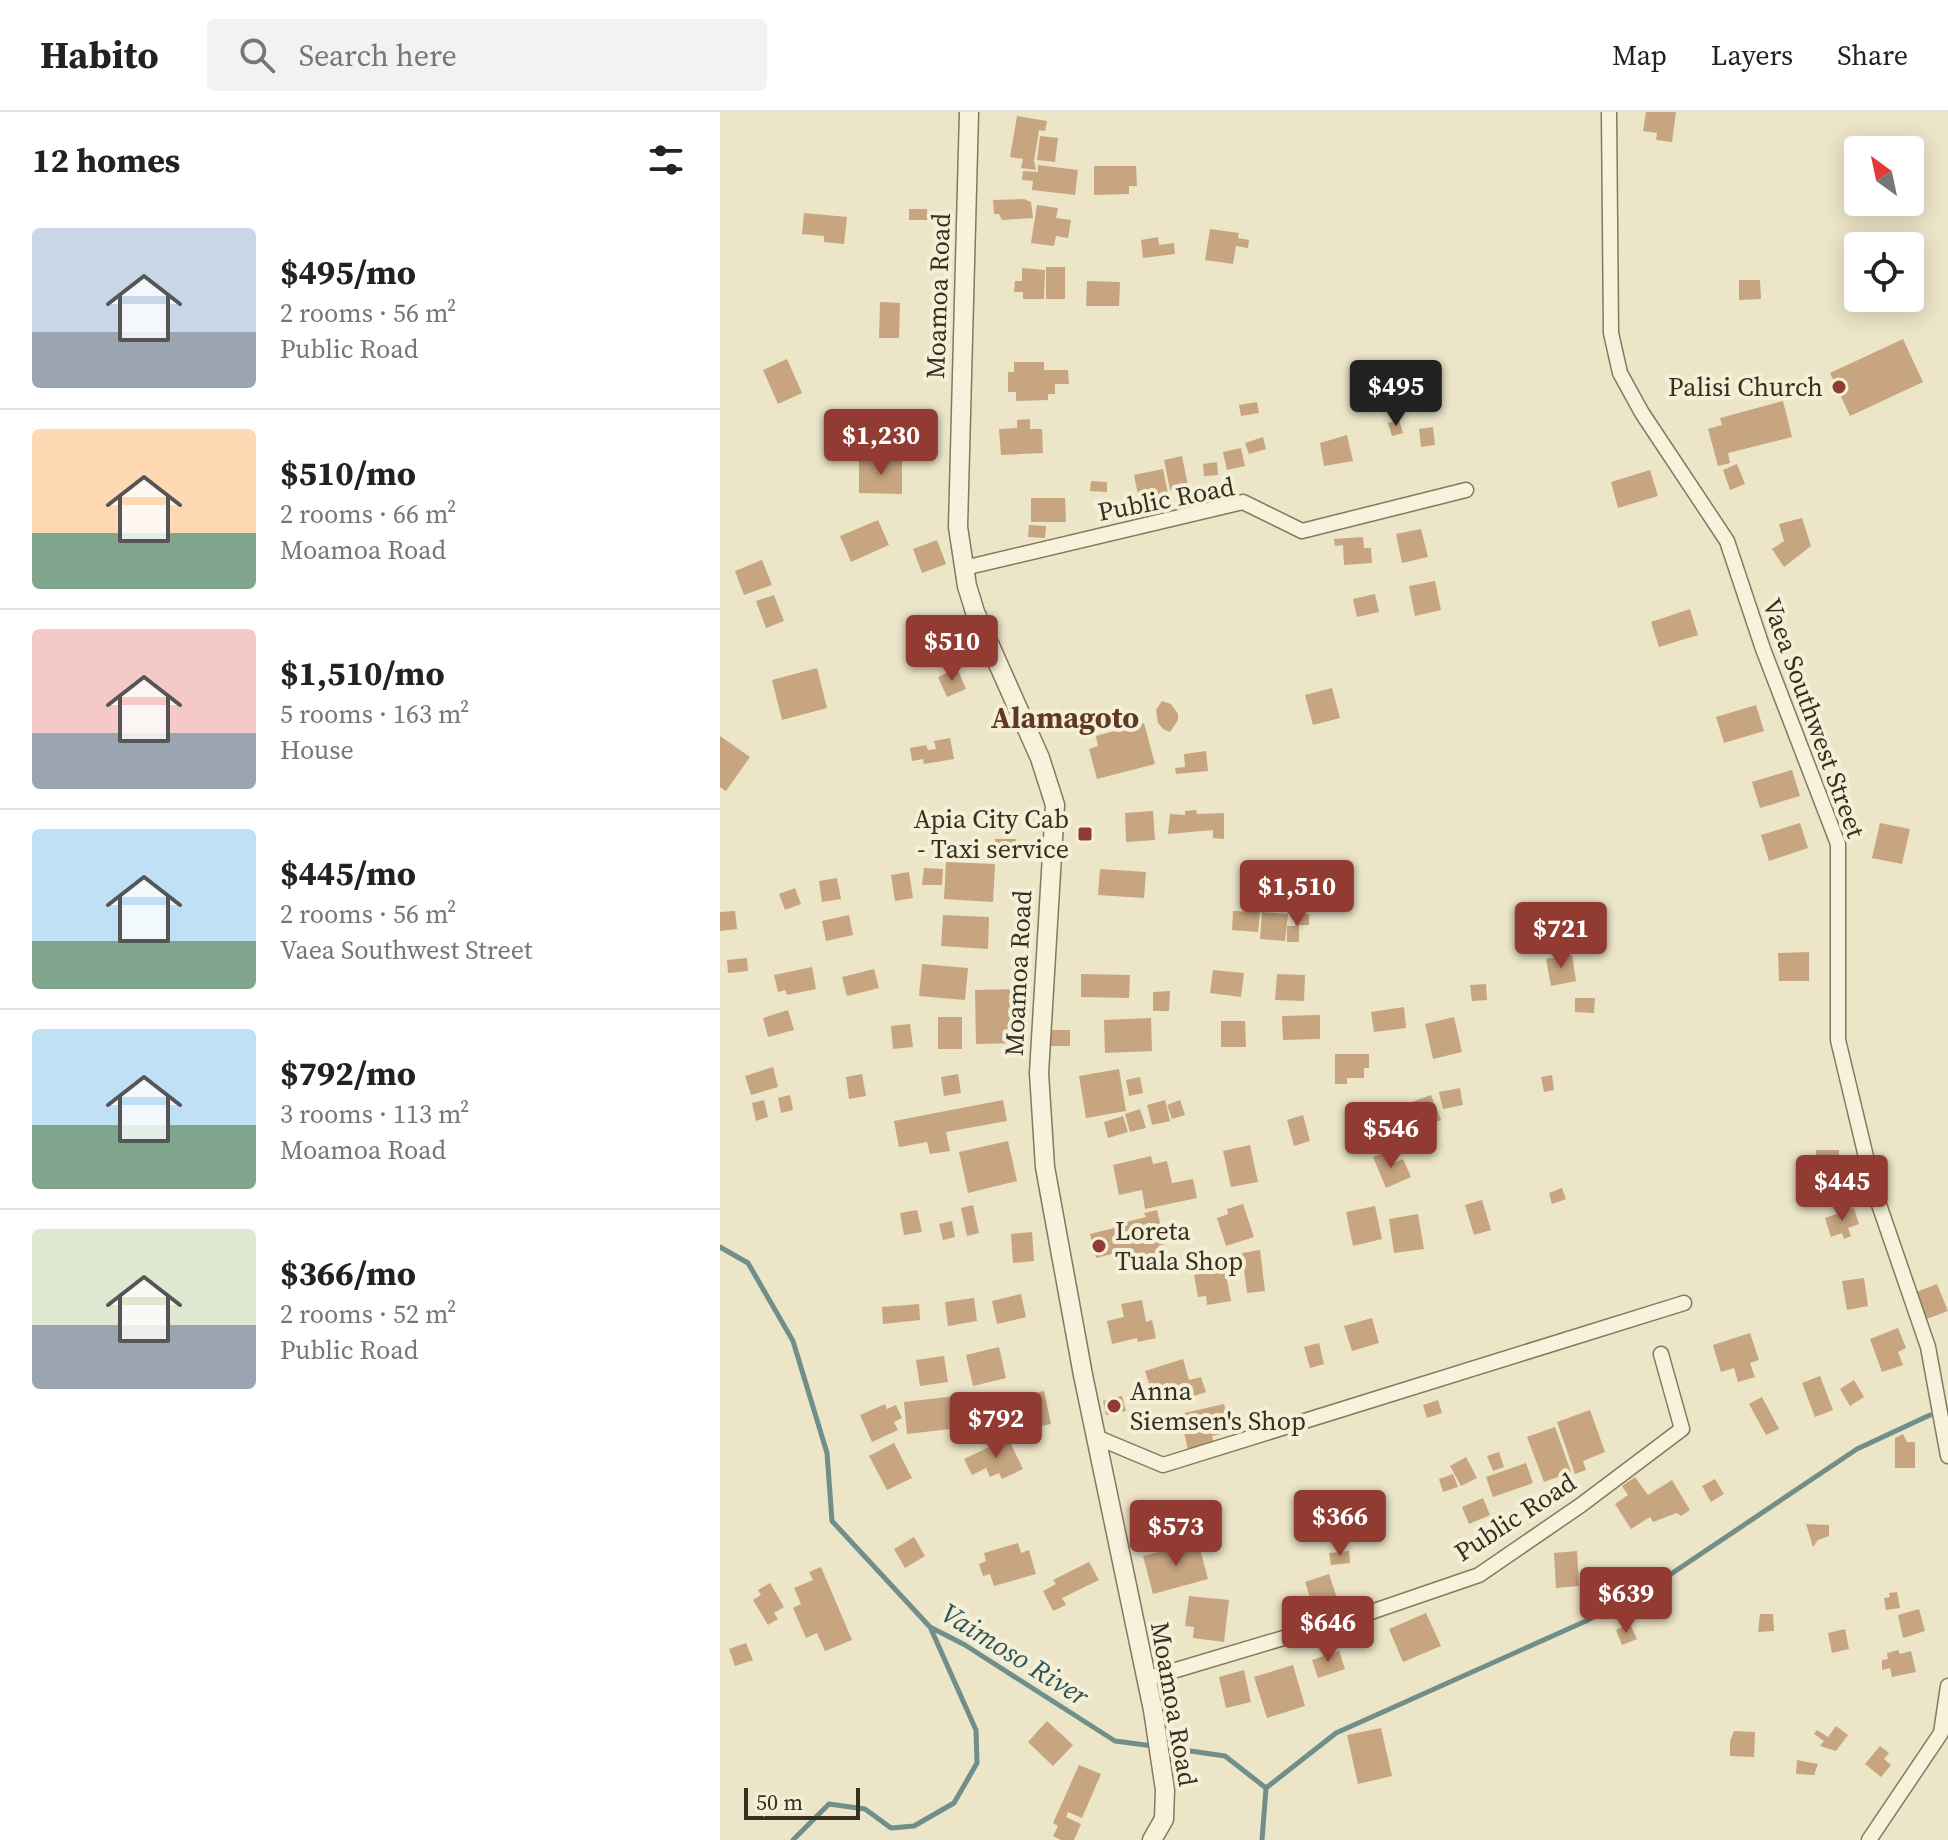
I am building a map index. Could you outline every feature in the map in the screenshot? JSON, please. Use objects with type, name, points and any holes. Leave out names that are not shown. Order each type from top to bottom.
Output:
[{"type":"street","name":"Moamoa Road","points":[[969,112],[958,527],[967,586],[983,633],[1040,758],[1055,805],[1039,1073],[1045,1167],[1096,1437],[1153,1710],[1165,1790],[1164,1819],[1152,1840]]},
{"type":"street","name":"Vaea Southwest Street","points":[[1609,112],[1611,333],[1620,373],[1642,413],[1727,541],[1763,649],[1838,844],[1838,1040],[1874,1190],[1928,1347],[1948,1456]]},
{"type":"street","name":"Public Road","points":[[964,568],[1243,502],[1302,531],[1466,490]]},
{"type":"street","points":[[1096,1437],[1163,1465],[1684,1303]]},
{"type":"street","name":"Public Road","points":[[1146,1679],[1374,1611],[1479,1575],[1581,1505],[1682,1429],[1661,1354]]},
{"type":"street","points":[[1869,1840],[1941,1733],[1948,1686]]},
{"type":"building","points":[[1646,112],[1676,112],[1672,142],[1656,140],[1657,133],[1643,131]]},
{"type":"building","points":[[1017,116],[1047,121],[1045,131],[1039,130],[1034,161],[1036,170],[1021,168],[1023,159],[1010,157]]},
{"type":"building","points":[[1040,136],[1058,138],[1055,162],[1037,160]]},
{"type":"building","points":[[1038,165],[1078,170],[1075,195],[1032,190],[1033,181],[1022,180],[1023,171],[1038,172]]},
{"type":"building","points":[[1094,166],[1136,166],[1137,186],[1129,186],[1129,194],[1094,195]]},
{"type":"building","points":[[1024,199],[1031,202],[1033,218],[1002,220],[999,214],[994,214],[993,200]]},
{"type":"building","points":[[1037,205],[1058,208],[1056,218],[1071,220],[1068,238],[1056,236],[1054,246],[1031,243]]},
{"type":"building","points":[[909,209],[927,209],[928,220],[909,220]]},
{"type":"building","points":[[804,213],[847,217],[844,244],[824,242],[824,236],[802,234]]},
{"type":"building","points":[[1210,229],[1239,233],[1238,238],[1249,240],[1248,248],[1236,246],[1233,264],[1205,260]]},
{"type":"building","points":[[1158,237],[1159,245],[1174,243],[1175,254],[1143,258],[1141,240]]},
{"type":"building","points":[[1046,267],[1065,267],[1065,299],[1046,299]]},
{"type":"building","points":[[1022,268],[1045,270],[1044,299],[1023,299],[1023,292],[1014,292],[1015,281],[1022,281]]},
{"type":"building","points":[[1739,280],[1760,280],[1761,299],[1739,300]]},
{"type":"building","points":[[1087,281],[1120,282],[1119,306],[1086,306]]},
{"type":"building","points":[[880,302],[900,303],[899,338],[879,338]]},
{"type":"building","points":[[1903,339],[1923,382],[1850,416],[1830,373]]},
{"type":"building","points":[[787,359],[802,393],[778,404],[763,370]]},
{"type":"building","points":[[1014,362],[1044,362],[1044,370],[1068,370],[1069,384],[1055,384],[1055,394],[1048,394],[1048,400],[1016,401],[1016,392],[1008,392],[1008,372],[1014,372]]},
{"type":"building","points":[[1783,401],[1792,437],[1728,453],[1730,463],[1718,466],[1708,429],[1722,425],[1720,418]]},
{"type":"building","points":[[1257,402],[1259,413],[1241,416],[1239,405]]},
{"type":"building","points":[[871,411],[909,411],[909,431],[870,431]]},
{"type":"building","points":[[1030,419],[1030,429],[1042,429],[1043,453],[1001,455],[999,429],[1017,428],[1017,420]]},
{"type":"building","points":[[1399,420],[1403,433],[1392,436],[1388,423]]},
{"type":"building","points":[[1433,427],[1435,445],[1421,447],[1419,429]]},
{"type":"building","points":[[1347,435],[1353,461],[1324,466],[1320,443]]},
{"type":"building","points":[[905,436],[905,454],[888,454],[888,437]]},
{"type":"building","points":[[1263,437],[1266,449],[1249,454],[1245,443]]},
{"type":"building","points":[[1241,448],[1245,466],[1227,470],[1223,452]]},
{"type":"building","points":[[1182,456],[1188,486],[1170,490],[1164,460]]},
{"type":"building","points":[[859,461],[902,461],[902,494],[859,493]]},
{"type":"building","points":[[1217,462],[1218,475],[1204,476],[1203,464]]},
{"type":"building","points":[[1737,464],[1745,484],[1730,490],[1723,470]]},
{"type":"building","points":[[1163,469],[1169,498],[1140,505],[1134,475]]},
{"type":"building","points":[[1650,470],[1658,496],[1618,508],[1611,482]]},
{"type":"building","points":[[1091,481],[1107,482],[1107,492],[1090,491]]},
{"type":"building","points":[[1031,498],[1065,498],[1066,522],[1031,522]]},
{"type":"building","points":[[1802,518],[1811,546],[1784,567],[1772,549],[1784,541],[1779,524]]},
{"type":"building","points":[[878,520],[889,545],[851,562],[840,536]]},
{"type":"building","points":[[1029,525],[1046,526],[1045,538],[1028,537]]},
{"type":"building","points":[[1421,529],[1428,557],[1402,563],[1396,534]]},
{"type":"building","points":[[1363,537],[1364,548],[1371,548],[1372,563],[1344,565],[1343,545],[1335,546],[1334,539]]},
{"type":"building","points":[[937,540],[946,564],[922,573],[913,549]]},
{"type":"building","points":[[762,560],[772,585],[744,595],[735,571]]},
{"type":"building","points":[[1435,581],[1441,610],[1415,616],[1409,586]]},
{"type":"building","points":[[1375,594],[1379,612],[1357,617],[1353,599]]},
{"type":"building","points":[[774,595],[784,621],[766,628],[756,601]]},
{"type":"building","points":[[1690,609],[1698,635],[1659,647],[1651,622]]},
{"type":"building","points":[[927,633],[932,643],[937,640],[942,649],[923,658],[914,639]]},
{"type":"building","points":[[817,668],[827,708],[782,720],[772,680]]},
{"type":"building","points":[[957,668],[966,689],[947,697],[938,677]]},
{"type":"building","points":[[1332,688],[1340,718],[1313,725],[1305,695]]},
{"type":"building","points":[[1162,701],[1171,704],[1178,714],[1178,720],[1170,732],[1158,723],[1156,710]]},
{"type":"building","points":[[1756,705],[1764,731],[1724,743],[1716,717]]},
{"type":"building","points":[[1144,723],[1155,764],[1097,779],[1089,749],[1098,746],[1096,736]]},
{"type":"building","points":[[720,736],[750,757],[726,791],[720,787]]},
{"type":"building","points":[[950,738],[954,759],[924,764],[923,759],[912,761],[910,748],[926,745],[928,750],[936,749],[934,741]]},
{"type":"building","points":[[1206,751],[1208,771],[1176,774],[1175,768],[1185,767],[1184,754]]},
{"type":"building","points":[[1792,770],[1800,796],[1760,808],[1752,782]]},
{"type":"building","points":[[1196,810],[1197,814],[1224,813],[1224,839],[1213,838],[1213,830],[1168,834],[1170,814],[1185,815],[1185,811]]},
{"type":"building","points":[[1153,811],[1155,840],[1126,842],[1125,813]]},
{"type":"building","points":[[1800,823],[1808,848],[1769,861],[1761,835]]},
{"type":"building","points":[[1880,823],[1910,829],[1902,864],[1872,858]]},
{"type":"building","points":[[995,839],[1016,839],[1015,859],[995,858]]},
{"type":"building","points":[[946,862],[995,864],[993,902],[944,899]]},
{"type":"building","points":[[924,868],[943,869],[942,885],[922,885]]},
{"type":"building","points":[[1100,869],[1146,872],[1144,898],[1098,895]]},
{"type":"building","points":[[909,872],[913,898],[895,901],[891,875]]},
{"type":"building","points":[[837,878],[841,899],[822,902],[819,881]]},
{"type":"building","points":[[795,888],[801,904],[785,910],[779,894]]},
{"type":"building","points":[[1259,896],[1274,898],[1273,910],[1257,908]]},
{"type":"building","points":[[735,911],[737,929],[720,931],[720,912]]},
{"type":"building","points":[[1233,911],[1260,912],[1258,932],[1232,930]]},
{"type":"building","points":[[1262,912],[1288,914],[1285,941],[1260,939]]},
{"type":"building","points":[[1296,914],[1309,914],[1309,925],[1299,925],[1299,942],[1287,942],[1287,926],[1295,926]]},
{"type":"building","points":[[849,915],[853,935],[826,941],[822,921]]},
{"type":"building","points":[[943,915],[989,917],[988,949],[941,946]]},
{"type":"building","points":[[1809,952],[1809,981],[1779,981],[1778,953]]},
{"type":"building","points":[[1572,955],[1576,981],[1551,986],[1546,959]]},
{"type":"building","points":[[747,958],[748,971],[728,973],[727,960]]},
{"type":"building","points":[[922,964],[968,968],[965,1000],[919,996]]},
{"type":"building","points":[[812,967],[816,989],[787,995],[785,990],[778,992],[774,975]]},
{"type":"building","points":[[874,969],[879,988],[847,996],[842,977]]},
{"type":"building","points":[[1213,970],[1244,973],[1241,997],[1210,993]]},
{"type":"building","points":[[1081,974],[1130,975],[1129,998],[1081,997]]},
{"type":"building","points":[[1277,974],[1305,975],[1304,1001],[1275,1000]]},
{"type":"building","points":[[1486,984],[1487,1000],[1472,1001],[1470,985]]},
{"type":"building","points":[[1017,989],[1018,1043],[976,1044],[975,990]]},
{"type":"building","points":[[1170,991],[1169,1011],[1153,1011],[1153,992]]},
{"type":"building","points":[[1575,998],[1595,998],[1594,1013],[1575,1012]]},
{"type":"building","points":[[1404,1007],[1406,1028],[1374,1032],[1371,1012]]},
{"type":"building","points":[[788,1010],[794,1030],[768,1037],[763,1018]]},
{"type":"building","points":[[1320,1015],[1320,1039],[1283,1040],[1282,1016]]},
{"type":"building","points":[[938,1017],[962,1017],[962,1049],[938,1049]]},
{"type":"building","points":[[1454,1017],[1462,1052],[1433,1059],[1425,1024]]},
{"type":"building","points":[[1151,1018],[1152,1051],[1105,1053],[1104,1020]]},
{"type":"building","points":[[1221,1021],[1245,1021],[1246,1047],[1221,1047]]},
{"type":"building","points":[[910,1024],[913,1047],[893,1049],[891,1026]]},
{"type":"building","points":[[1051,1030],[1070,1030],[1070,1046],[1051,1046]]},
{"type":"building","points":[[1335,1054],[1369,1054],[1369,1068],[1364,1068],[1364,1078],[1347,1078],[1347,1084],[1335,1084]]},
{"type":"building","points":[[773,1067],[778,1087],[751,1095],[745,1076]]},
{"type":"building","points":[[1119,1069],[1126,1111],[1086,1118],[1079,1076]]},
{"type":"building","points":[[862,1074],[866,1096],[849,1099],[846,1077]]},
{"type":"building","points":[[958,1074],[961,1093],[944,1096],[941,1077]]},
{"type":"building","points":[[1552,1075],[1554,1090],[1544,1092],[1541,1077]]},
{"type":"building","points":[[1140,1077],[1143,1093],[1129,1096],[1126,1080]]},
{"type":"building","points":[[1460,1088],[1463,1105],[1443,1109],[1439,1092]]},
{"type":"building","points":[[790,1095],[793,1110],[781,1113],[778,1098]]},
{"type":"building","points":[[1431,1095],[1441,1120],[1399,1135],[1390,1110]]},
{"type":"building","points":[[764,1100],[768,1117],[756,1121],[752,1103]]},
{"type":"building","points":[[1003,1100],[1007,1121],[946,1132],[950,1151],[930,1154],[927,1142],[899,1147],[894,1121]]},
{"type":"building","points":[[1165,1100],[1170,1121],[1152,1125],[1147,1105]]},
{"type":"building","points":[[1180,1100],[1185,1115],[1172,1119],[1167,1105]]},
{"type":"building","points":[[1140,1109],[1146,1128],[1130,1132],[1125,1114]]},
{"type":"building","points":[[1303,1115],[1310,1141],[1294,1146],[1287,1120]]},
{"type":"building","points":[[1123,1116],[1128,1132],[1108,1138],[1104,1122]]},
{"type":"building","points":[[1008,1141],[1017,1181],[968,1193],[959,1152]]},
{"type":"building","points":[[1250,1145],[1258,1182],[1231,1187],[1223,1151]]},
{"type":"building","points":[[1816,1150],[1839,1150],[1839,1162],[1851,1162],[1851,1174],[1816,1170]]},
{"type":"building","points":[[1387,1152],[1392,1164],[1403,1159],[1411,1177],[1386,1188],[1373,1157]]},
{"type":"building","points":[[1151,1156],[1153,1164],[1167,1161],[1172,1183],[1193,1179],[1197,1198],[1145,1209],[1142,1190],[1119,1195],[1113,1165]]},
{"type":"building","points":[[1562,1188],[1566,1199],[1552,1204],[1549,1193]]},
{"type":"building","points":[[1482,1200],[1491,1230],[1474,1235],[1465,1205]]},
{"type":"building","points":[[1243,1204],[1254,1237],[1226,1246],[1217,1218],[1228,1214],[1227,1209]]},
{"type":"building","points":[[973,1205],[979,1233],[967,1236],[961,1208]]},
{"type":"building","points":[[1375,1206],[1382,1239],[1353,1246],[1346,1212]]},
{"type":"building","points":[[1854,1208],[1859,1224],[1848,1228],[1851,1236],[1844,1239],[1842,1233],[1831,1237],[1825,1218]]},
{"type":"building","points":[[917,1210],[922,1232],[904,1235],[900,1213]]},
{"type":"building","points":[[1157,1210],[1165,1244],[1158,1246],[1162,1261],[1132,1268],[1128,1250],[1096,1258],[1090,1234],[1122,1226],[1122,1223],[1146,1217],[1144,1213]]},
{"type":"building","points":[[1418,1214],[1424,1249],[1394,1253],[1389,1219]]},
{"type":"building","points":[[952,1221],[955,1237],[943,1240],[939,1224]]},
{"type":"building","points":[[1032,1232],[1034,1261],[1013,1263],[1011,1234]]},
{"type":"building","points":[[1260,1250],[1265,1291],[1247,1293],[1242,1253]]},
{"type":"building","points":[[1225,1269],[1231,1301],[1207,1305],[1206,1296],[1198,1297],[1194,1275]]},
{"type":"building","points":[[1864,1278],[1868,1306],[1847,1310],[1842,1281]]},
{"type":"building","points":[[1937,1284],[1948,1311],[1924,1320],[1914,1293]]},
{"type":"building","points":[[1021,1294],[1026,1317],[997,1324],[992,1301]]},
{"type":"building","points":[[974,1298],[977,1321],[948,1326],[945,1302]]},
{"type":"building","points":[[1142,1300],[1146,1322],[1152,1320],[1156,1338],[1138,1342],[1137,1338],[1112,1344],[1107,1321],[1124,1317],[1121,1304]]},
{"type":"building","points":[[919,1304],[920,1320],[883,1324],[882,1307]]},
{"type":"building","points":[[1372,1318],[1379,1343],[1352,1351],[1344,1326]]},
{"type":"building","points":[[1898,1328],[1906,1348],[1898,1352],[1903,1365],[1882,1372],[1870,1339]]},
{"type":"building","points":[[1750,1333],[1759,1360],[1750,1363],[1755,1377],[1738,1382],[1734,1368],[1721,1372],[1713,1345]]},
{"type":"building","points":[[1319,1343],[1324,1364],[1310,1368],[1304,1347]]},
{"type":"building","points":[[999,1347],[1006,1378],[973,1386],[966,1355]]},
{"type":"building","points":[[944,1356],[948,1382],[920,1386],[916,1360]]},
{"type":"building","points":[[1183,1359],[1189,1380],[1201,1377],[1206,1392],[1179,1401],[1175,1389],[1153,1396],[1145,1371]]},
{"type":"building","points":[[1820,1376],[1833,1410],[1815,1417],[1802,1383]]},
{"type":"building","points":[[1854,1380],[1864,1397],[1850,1406],[1840,1389]]},
{"type":"building","points":[[1044,1391],[1051,1424],[983,1438],[976,1406]]},
{"type":"building","points":[[964,1395],[968,1427],[907,1434],[904,1402]]},
{"type":"building","name":"Anna Siemsen's Shop","points":[[1122,1396],[1126,1411],[1106,1415],[1103,1401]]},
{"type":"building","points":[[1762,1397],[1779,1429],[1766,1435],[1749,1404]]},
{"type":"building","points":[[1438,1400],[1442,1413],[1427,1418],[1423,1405]]},
{"type":"building","points":[[885,1404],[887,1409],[896,1405],[902,1418],[894,1422],[898,1430],[872,1442],[860,1415]]},
{"type":"building","points":[[1224,1404],[1231,1432],[1212,1436],[1214,1444],[1188,1450],[1180,1414]]},
{"type":"building","points":[[1590,1410],[1605,1452],[1583,1461],[1586,1470],[1575,1474],[1557,1422]]},
{"type":"building","points":[[1555,1427],[1571,1472],[1544,1482],[1527,1437]]},
{"type":"building","points":[[1903,1434],[1907,1442],[1915,1442],[1915,1468],[1895,1468],[1895,1438]]},
{"type":"building","points":[[1008,1438],[1023,1469],[1002,1479],[999,1473],[990,1477],[986,1468],[972,1475],[964,1459]]},
{"type":"building","points":[[894,1443],[912,1478],[887,1490],[869,1456]]},
{"type":"building","points":[[1499,1452],[1504,1467],[1493,1471],[1487,1456]]},
{"type":"building","points":[[1466,1457],[1477,1478],[1461,1486],[1450,1466]]},
{"type":"building","points":[[1526,1463],[1533,1483],[1493,1497],[1486,1477]]},
{"type":"building","points":[[1453,1474],[1458,1487],[1443,1492],[1439,1479]]},
{"type":"building","points":[[1635,1477],[1648,1495],[1672,1480],[1690,1510],[1681,1516],[1677,1513],[1653,1522],[1650,1517],[1631,1529],[1615,1504],[1628,1495],[1622,1486]]},
{"type":"building","points":[[1715,1479],[1724,1494],[1711,1502],[1702,1486]]},
{"type":"building","points":[[1483,1498],[1490,1515],[1469,1524],[1462,1507]]},
{"type":"building","points":[[1806,1524],[1829,1525],[1829,1536],[1818,1540],[1813,1547]]},
{"type":"building","points":[[914,1537],[925,1556],[905,1568],[894,1549]]},
{"type":"building","points":[[1198,1541],[1208,1579],[1153,1594],[1143,1556]]},
{"type":"building","points":[[1018,1543],[1021,1553],[1029,1550],[1036,1574],[994,1586],[990,1574],[983,1576],[979,1564],[986,1561],[984,1553]]},
{"type":"building","points":[[1349,1551],[1350,1563],[1331,1565],[1329,1553]]},
{"type":"building","points":[[1577,1551],[1579,1586],[1556,1588],[1554,1553]]},
{"type":"building","points":[[1089,1562],[1099,1580],[1062,1598],[1066,1605],[1053,1611],[1043,1591],[1056,1584],[1053,1580]]},
{"type":"building","points":[[821,1567],[852,1640],[825,1651],[817,1633],[806,1638],[793,1608],[801,1604],[794,1588],[813,1580],[809,1572]]},
{"type":"building","points":[[1329,1574],[1340,1607],[1316,1615],[1305,1582]]},
{"type":"building","points":[[770,1583],[784,1607],[774,1613],[778,1619],[768,1625],[753,1600],[761,1595],[758,1590]]},
{"type":"building","points":[[1897,1592],[1900,1608],[1886,1610],[1884,1598],[1890,1597],[1889,1593]]},
{"type":"building","points":[[1189,1596],[1229,1600],[1224,1642],[1193,1638],[1194,1627],[1185,1626]]},
{"type":"building","points":[[1919,1609],[1925,1631],[1903,1638],[1898,1615]]},
{"type":"building","points":[[1426,1613],[1441,1646],[1403,1662],[1389,1629]]},
{"type":"building","points":[[1760,1614],[1773,1614],[1774,1631],[1758,1632]]},
{"type":"building","points":[[1630,1624],[1637,1639],[1622,1645],[1616,1630]]},
{"type":"building","points":[[1845,1629],[1849,1649],[1832,1653],[1828,1633]]},
{"type":"building","points":[[746,1643],[753,1660],[735,1666],[729,1649]]},
{"type":"building","points":[[1898,1650],[1900,1654],[1911,1651],[1916,1672],[1892,1677],[1890,1668],[1882,1670],[1882,1660],[1888,1659],[1887,1653]]},
{"type":"building","points":[[1339,1651],[1345,1669],[1318,1678],[1312,1660]]},
{"type":"building","points":[[1293,1665],[1305,1706],[1267,1718],[1254,1677]]},
{"type":"building","points":[[1244,1670],[1251,1702],[1226,1708],[1219,1677]]},
{"type":"building","points":[[1047,1721],[1073,1745],[1053,1766],[1028,1742]]},
{"type":"building","points":[[1836,1726],[1848,1735],[1836,1751],[1820,1746],[1824,1741],[1814,1734],[1817,1730],[1828,1737]]},
{"type":"building","points":[[1381,1728],[1392,1776],[1358,1784],[1347,1735]]},
{"type":"building","points":[[1734,1731],[1755,1732],[1754,1757],[1730,1756]]},
{"type":"building","points":[[1880,1746],[1889,1753],[1884,1759],[1891,1765],[1881,1777],[1865,1764]]},
{"type":"building","points":[[1797,1760],[1818,1764],[1814,1775],[1796,1774]]},
{"type":"building","points":[[1079,1765],[1101,1774],[1082,1818],[1068,1812],[1066,1817],[1081,1824],[1074,1840],[1061,1840],[1053,1836],[1058,1826],[1053,1823]]},
{"type":"waterway","name":"Vaimoso River","points":[[720,1247],[748,1263],[793,1341],[827,1453],[832,1521],[930,1627],[965,1645],[1115,1741],[1153,1746]]},
{"type":"waterway","points":[[1266,1788],[1336,1733],[1586,1621],[1665,1578],[1857,1449],[1930,1415]]},
{"type":"waterway","points":[[793,1840],[829,1804],[865,1809],[891,1828],[914,1826],[954,1803],[977,1763],[976,1730],[931,1629]]},
{"type":"waterway","name":"Vaimoso River","points":[[1163,1747],[1225,1756],[1266,1788],[1262,1840]]},
{"type":"place","name":"Palisi Church","points":[[1839,387]]},
{"type":"place","name":"Apia City Cab - Taxi service","points":[[1085,834]]},
{"type":"place","name":"Loreta Tuala Shop","points":[[1099,1246]]},
{"type":"place","name":"Anna Siemsen's Shop","points":[[1114,1406]]},
{"type":"district","name":"Alamagoto","points":[[1065,718]]}]
